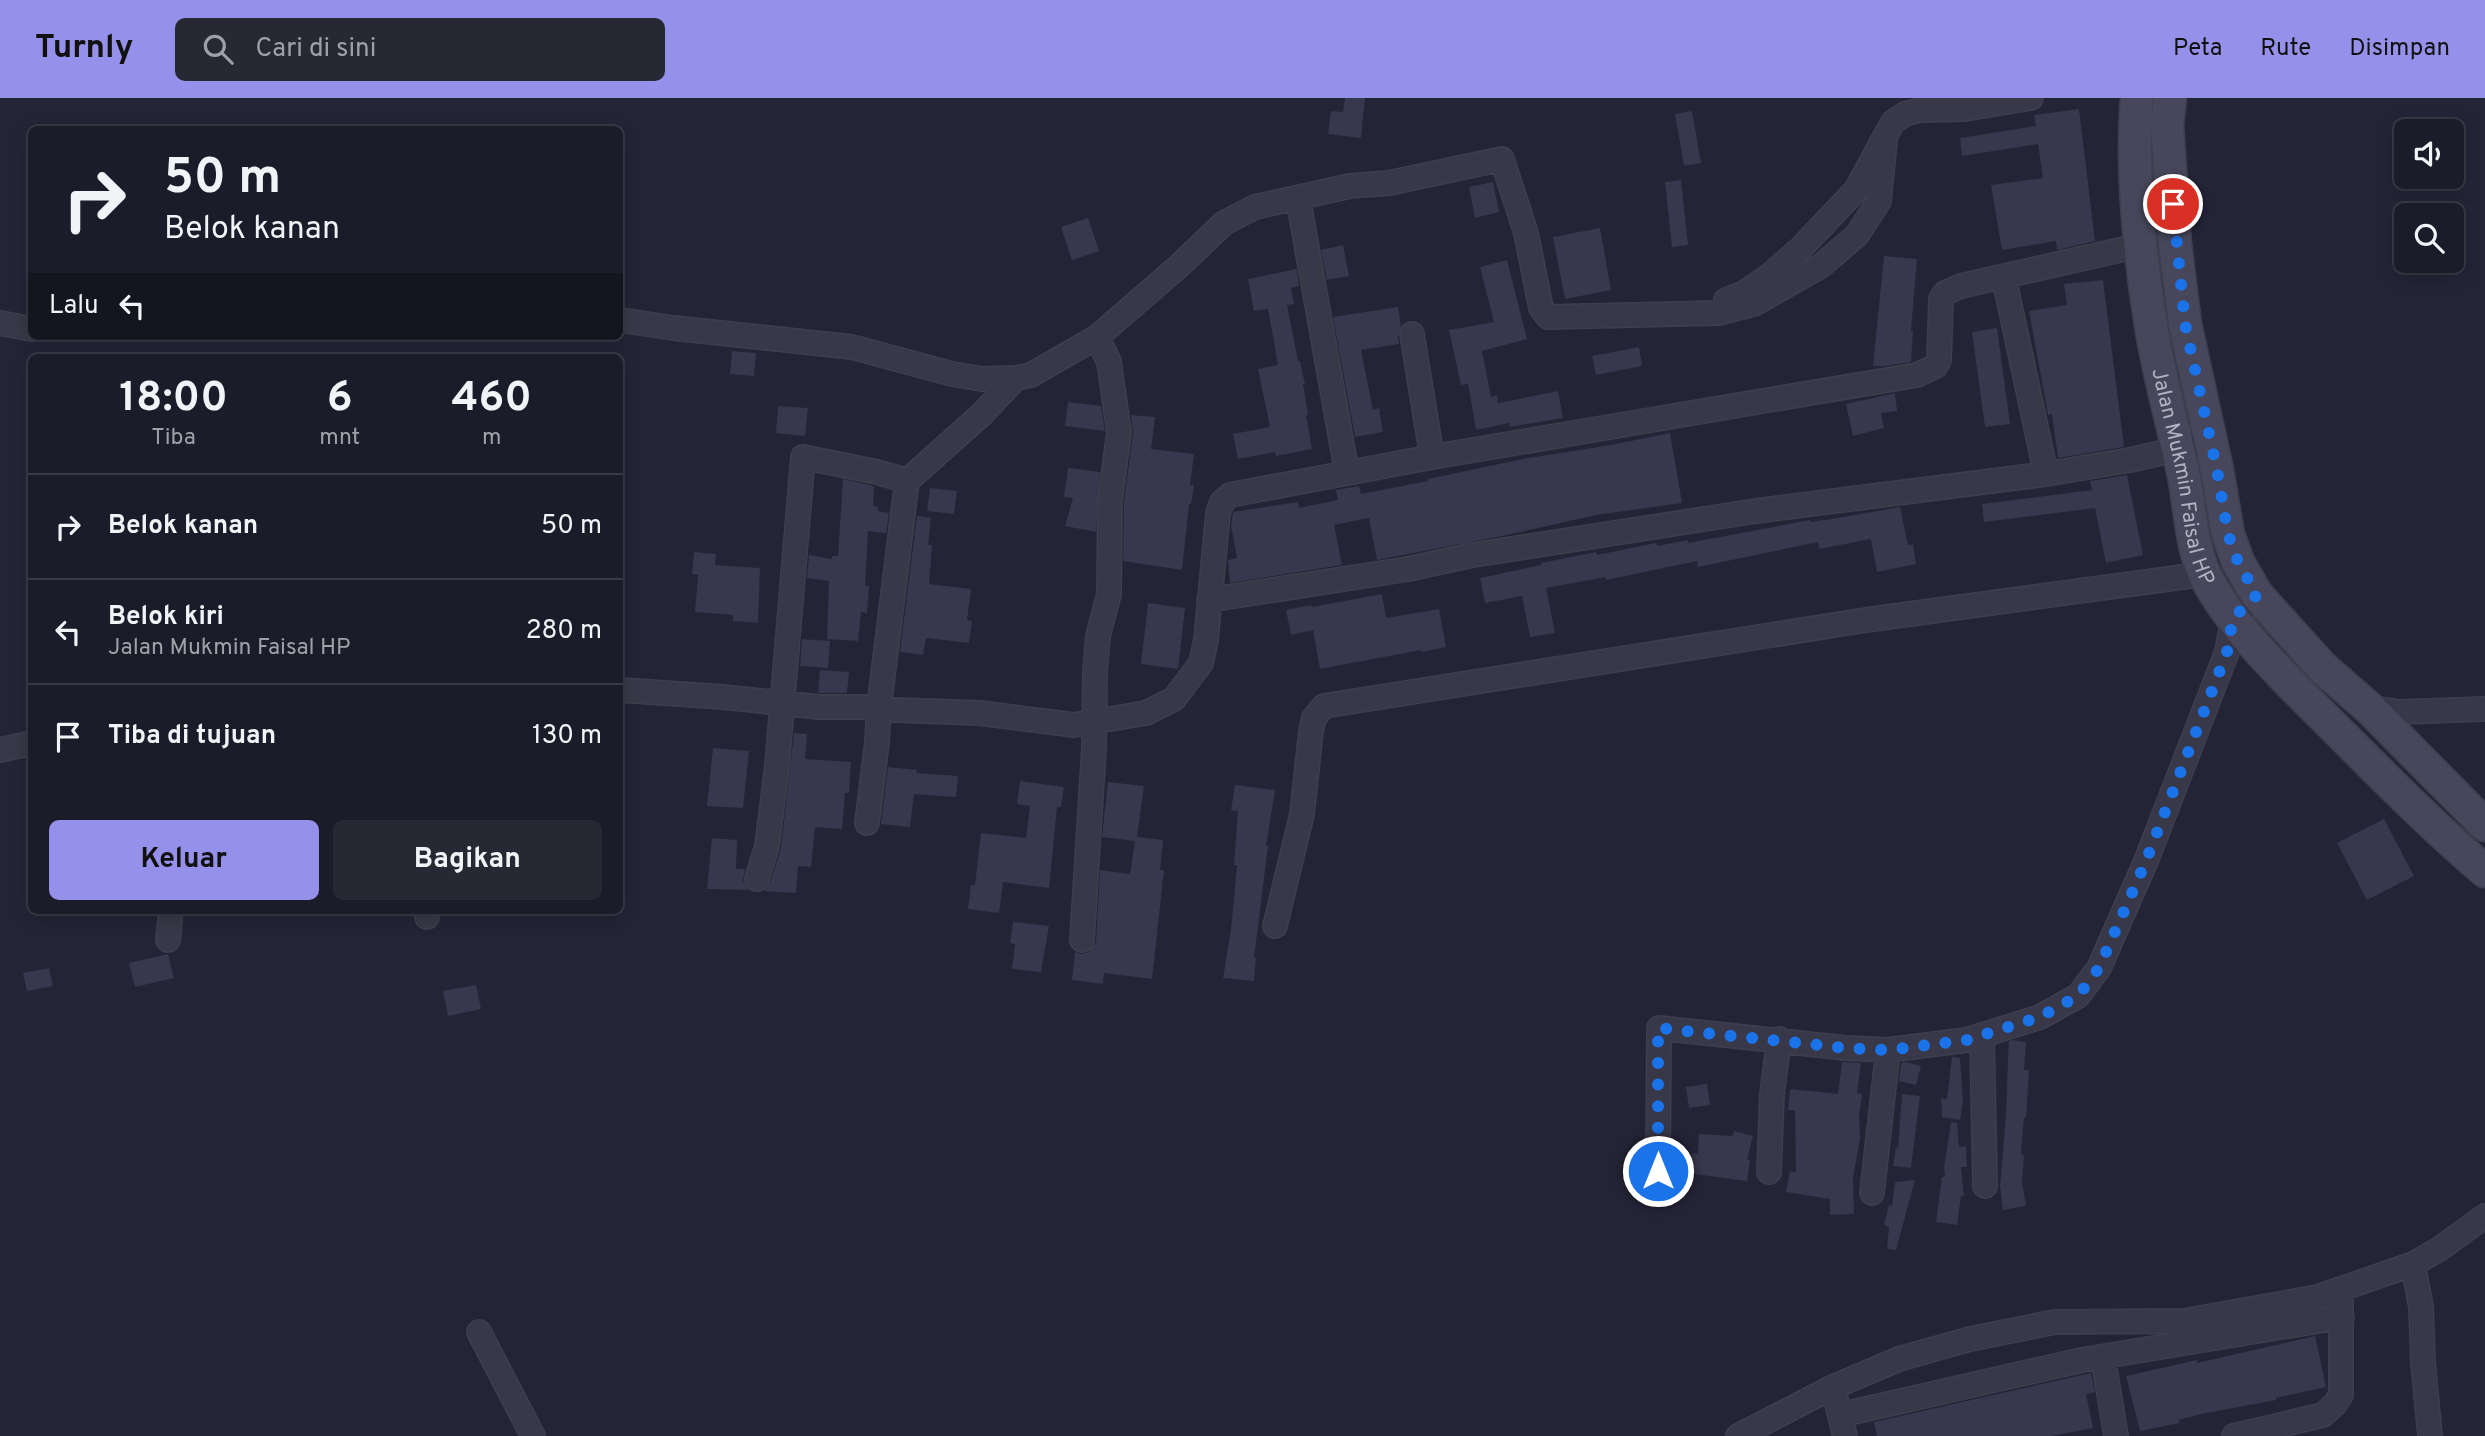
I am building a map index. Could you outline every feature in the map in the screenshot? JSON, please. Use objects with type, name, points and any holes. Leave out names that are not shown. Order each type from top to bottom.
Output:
[{"type":"street","points":[[1686,313],[1744,293],[1801,248],[1856,190],[1893,122],[1905,114],[1920,110],[1964,109],[2031,98]]},
{"type":"street","name":"Jalan Mukmin Faisal HP","points":[[2137,98],[2135,123],[2142,245],[2152,332],[2184,477],[2189,517],[2205,574],[2233,618],[2298,691],[2443,836],[2485,871]]},
{"type":"street","name":"Jalan Mukmin Faisal HP","points":[[2170,98],[2167,125],[2175,244],[2185,324],[2228,534],[2238,562],[2257,595],[2322,667],[2369,708],[2485,825]]},
{"type":"street","points":[[623,320],[852,347],[952,374],[982,379],[1016,378],[1031,375],[1097,337],[1179,267],[1224,223],[1255,207],[1350,186],[1390,183],[1502,159],[1526,233],[1541,308],[1548,317],[1719,313],[1754,304],[1822,266],[1857,235],[1879,201],[1885,140]]},
{"type":"street","points":[[1298,198],[1348,473]]},
{"type":"street","points":[[623,691],[819,707],[878,707],[980,713],[1074,725],[1146,712],[1174,699],[1201,663],[1206,640],[1218,513],[1222,502],[1230,495],[1432,457],[1917,375],[1936,366],[1939,360],[1941,299],[1945,293],[1961,286],[2142,245]]},
{"type":"street","points":[[2004,278],[2046,474]]},
{"type":"street","points":[[0,323],[28,327]]},
{"type":"street","points":[[1412,334],[1432,457]]},
{"type":"street","points":[[1082,940],[1098,636],[1109,594],[1110,502],[1119,432],[1109,362],[1097,337]]},
{"type":"street","points":[[867,823],[877,742],[878,707],[907,481],[982,414],[1016,378]]},
{"type":"street","points":[[1209,600],[1756,511],[2046,474],[2130,460],[2210,442]]},
{"type":"street","points":[[757,879],[767,846],[777,766],[780,703],[803,457],[907,481]]},
{"type":"street","points":[[1275,926],[1302,814],[1311,731],[1314,718],[1324,706],[1866,620],[2205,574]]},
{"type":"street","points":[[1658,1171],[1658,1028],[1888,1050],[1967,1040],[2040,1017],[2078,996],[2099,968],[2146,861],[2227,652],[2233,618],[2257,595]]},
{"type":"street","points":[[2369,708],[2399,712],[2485,709]]},
{"type":"street","points":[[0,750],[28,744]]},
{"type":"street","points":[[168,940],[171,914]]},
{"type":"street","points":[[1982,1035],[1985,1186]]},
{"type":"street","points":[[1769,1172],[1772,1094],[1779,1039]]},
{"type":"street","points":[[1872,1193],[1888,1050]]},
{"type":"street","points":[[1738,1436],[1833,1387],[1899,1359],[1970,1339],[2055,1322],[2184,1321],[2318,1297],[2413,1264],[2438,1250],[2485,1216]]},
{"type":"street","points":[[2413,1264],[2421,1307],[2430,1436]]},
{"type":"street","points":[[2234,1436],[2323,1415],[2335,1405],[2341,1395],[2340,1290]]},
{"type":"street","points":[[1833,1387],[1842,1425],[2082,1360],[2342,1317]]},
{"type":"street","points":[[479,1332],[533,1436]]},
{"type":"street","points":[[2103,1357],[2116,1436]]},
{"type":"building","points":[[1345,98],[1365,98],[1361,138],[1328,134],[1331,111],[1343,112]]},
{"type":"building","points":[[2079,109],[2095,241],[2057,250],[2056,241],[2002,250],[1991,185],[2043,178],[2038,144],[1962,156],[1960,138],[2036,126],[2034,115]]},
{"type":"building","points":[[1692,111],[1701,163],[1684,166],[1675,114]]},
{"type":"building","points":[[1681,180],[1688,245],[1672,247],[1665,182]]},
{"type":"building","points":[[1493,182],[1499,212],[1475,218],[1469,187]]},
{"type":"building","points":[[1088,218],[1099,251],[1072,260],[1061,227]]},
{"type":"building","points":[[1600,228],[1611,290],[1565,299],[1553,237]]},
{"type":"building","points":[[1343,245],[1349,276],[1327,280],[1321,250]]},
{"type":"building","points":[[1884,256],[1917,259],[1911,362],[1873,366]]},
{"type":"building","points":[[1507,260],[1527,339],[1482,351],[1491,397],[1497,395],[1498,403],[1558,391],[1563,418],[1510,427],[1509,423],[1476,430],[1468,384],[1461,385],[1449,330],[1494,322],[1480,267]]},
{"type":"building","points":[[1297,269],[1299,286],[1291,288],[1294,304],[1287,305],[1305,384],[1306,415],[1312,449],[1276,456],[1275,452],[1238,459],[1233,434],[1270,427],[1258,369],[1278,365],[1268,309],[1254,311],[1248,279]]},
{"type":"building","points":[[2103,280],[2124,447],[2058,458],[2052,414],[2048,415],[2029,311],[2067,305],[2064,284]]},
{"type":"building","points":[[1398,307],[1401,326],[1399,344],[1361,350],[1373,410],[1379,408],[1383,432],[1355,437],[1333,317]]},
{"type":"building","points":[[1997,328],[2010,424],[1985,427],[1972,332]]},
{"type":"building","points":[[1639,347],[1642,366],[1596,375],[1592,356]]},
{"type":"building","points":[[732,351],[756,353],[754,376],[730,374]]},
{"type":"building","points":[[1895,393],[1897,411],[1881,413],[1884,428],[1853,436],[1846,404]]},
{"type":"building","points":[[1068,402],[1101,406],[1105,431],[1065,426]]},
{"type":"building","points":[[778,406],[808,408],[805,436],[776,433]]},
{"type":"building","points":[[1131,415],[1155,417],[1151,449],[1194,454],[1190,485],[1194,485],[1189,504],[1182,570],[1123,561],[1124,502],[1133,433]]},
{"type":"building","points":[[1670,433],[1682,503],[1596,515],[1377,560],[1369,518],[1334,525],[1342,565],[1230,583],[1228,560],[1237,558],[1231,526],[1233,512],[1298,502],[1299,508],[1338,500],[1336,490],[1359,486],[1361,494],[1523,459]]},
{"type":"building","points":[[1068,468],[1100,472],[1096,532],[1065,526],[1073,498],[1064,497]]},
{"type":"building","points":[[2127,475],[2143,555],[2106,563],[2095,508],[1984,522],[1982,504],[2092,490],[2090,481]]},
{"type":"building","points":[[843,479],[874,486],[873,506],[878,507],[878,511],[889,513],[886,533],[868,531],[865,586],[869,586],[867,613],[861,612],[858,641],[827,639],[829,581],[807,578],[809,555],[832,559],[832,556],[838,556]]},
{"type":"building","points":[[930,488],[957,491],[954,514],[927,511]]},
{"type":"building","points":[[1900,507],[1908,545],[1913,544],[1916,564],[1877,572],[1871,539],[1819,549],[1818,542],[1698,567],[1697,561],[1606,580],[1606,577],[1546,588],[1555,633],[1530,637],[1522,596],[1485,603],[1480,578],[1596,552],[1597,555],[1656,543],[1657,546],[1688,540],[1688,543],[1810,520]]},
{"type":"building","points":[[917,516],[931,518],[928,545],[932,545],[929,584],[971,589],[967,620],[972,621],[969,643],[926,638],[923,655],[900,652]]},
{"type":"building","points":[[694,552],[716,554],[715,565],[760,568],[758,623],[733,621],[733,615],[695,612],[698,575],[692,574]]},
{"type":"building","points":[[1382,594],[1386,618],[1439,609],[1446,647],[1320,669],[1313,630],[1291,635],[1286,610]]},
{"type":"building","points":[[1148,603],[1185,608],[1178,669],[1141,664]]},
{"type":"building","points":[[802,639],[830,641],[828,668],[800,666]]},
{"type":"building","points":[[820,670],[849,672],[847,693],[818,693]]},
{"type":"building","points":[[794,733],[807,734],[805,759],[851,762],[849,793],[845,793],[842,829],[815,827],[811,867],[798,866],[796,893],[764,891],[770,883],[781,848]]},
{"type":"building","points":[[713,748],[749,751],[743,808],[707,806]]},
{"type":"building","points":[[888,767],[917,770],[916,773],[958,776],[956,797],[914,794],[910,827],[881,824]]},
{"type":"building","points":[[1020,781],[1064,787],[1061,807],[1057,807],[1049,888],[1003,882],[999,913],[968,909],[971,885],[975,885],[981,833],[1026,838],[1030,806],[1017,804]]},
{"type":"building","points":[[1108,782],[1144,786],[1137,837],[1163,840],[1160,870],[1164,870],[1152,979],[1104,973],[1103,984],[1072,980],[1075,952],[1089,952],[1096,942],[1100,870],[1130,874],[1135,841],[1102,837]]},
{"type":"building","points":[[1235,785],[1275,790],[1266,846],[1254,981],[1223,978],[1237,865],[1234,865],[1238,811],[1231,810]]},
{"type":"building","points":[[2384,819],[2414,876],[2367,900],[2337,843]]},
{"type":"building","points":[[712,838],[737,840],[736,869],[745,869],[743,881],[748,890],[707,889]]},
{"type":"building","points":[[1013,922],[1049,926],[1041,972],[1012,969],[1015,944],[1010,943]]},
{"type":"building","points":[[168,954],[174,978],[135,987],[129,963]]},
{"type":"building","points":[[49,968],[53,986],[27,991],[23,973]]},
{"type":"building","points":[[476,985],[481,1009],[448,1016],[443,991]]},
{"type":"building","points":[[2009,1041],[2026,1042],[2024,1070],[2029,1070],[2021,1154],[2024,1155],[2022,1182],[2026,1206],[2003,1210],[2000,1186]]},
{"type":"building","points":[[1952,1057],[1960,1058],[1963,1101],[1960,1120],[1942,1117],[1941,1098],[1947,1099]]},
{"type":"building","points":[[1842,1062],[1861,1063],[1857,1093],[1862,1094],[1860,1139],[1853,1178],[1854,1214],[1830,1215],[1830,1199],[1786,1192],[1790,1171],[1796,1172],[1795,1110],[1788,1110],[1790,1089],[1838,1094]]},
{"type":"building","points":[[1901,1063],[1921,1066],[1916,1085],[1899,1081]]},
{"type":"building","points":[[1707,1084],[1710,1105],[1689,1108],[1686,1087]]},
{"type":"building","points":[[1902,1094],[1920,1096],[1911,1168],[1893,1166],[1896,1147],[1898,1148]]},
{"type":"building","points":[[1951,1122],[1957,1123],[1959,1147],[1966,1146],[1967,1167],[1961,1167],[1964,1196],[1961,1196],[1957,1225],[1936,1222],[1942,1177],[1945,1177]]},
{"type":"building","points":[[1734,1131],[1753,1136],[1747,1159],[1750,1160],[1747,1181],[1687,1173],[1692,1153],[1698,1154],[1699,1134],[1732,1136]]},
{"type":"building","points":[[1915,1180],[1896,1250],[1887,1249],[1889,1227],[1884,1225],[1889,1205],[1892,1206],[1895,1182]]},
{"type":"building","points":[[2315,1336],[2326,1387],[2276,1400],[2201,1414],[2179,1420],[2180,1423],[2140,1431],[2126,1376]]},
{"type":"building","points":[[2091,1373],[2095,1392],[2086,1394],[2093,1428],[2052,1436],[1877,1436],[1874,1422]]},
{"type":"route","points":[[1658,1171],[1658,1028],[1888,1050],[1967,1040],[2040,1017],[2078,996],[2099,968],[2146,861],[2201,721],[2227,652],[2233,618],[2257,595],[2238,562],[2228,534],[2185,324],[2173,204]]}]
